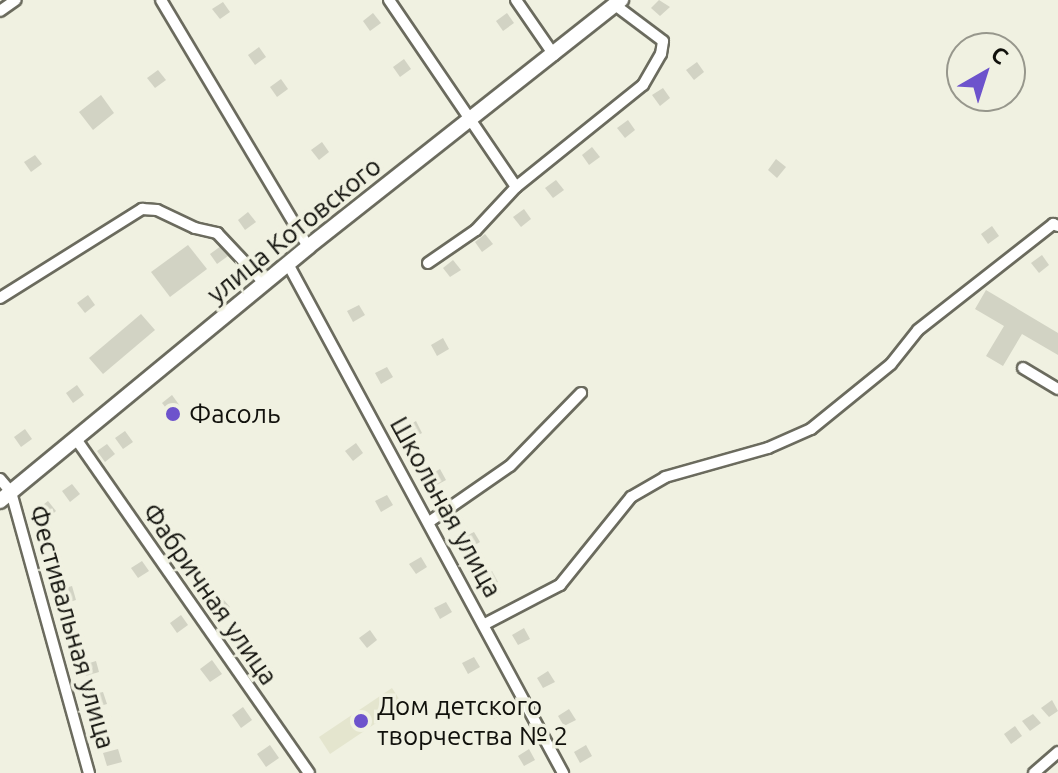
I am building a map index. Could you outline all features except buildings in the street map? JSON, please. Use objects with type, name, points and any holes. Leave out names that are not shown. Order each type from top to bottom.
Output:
[{"type":"main road","name":"улица Котовского","points":[[6,496],[308,247],[618,2]]},
{"type":"street","points":[[0,11],[16,0]]},
{"type":"street","points":[[161,0],[308,247]]},
{"type":"street","points":[[389,0],[516,187]]},
{"type":"street","points":[[519,2],[554,55]]},
{"type":"street","points":[[428,263],[476,230],[516,187],[643,85],[661,54],[663,41],[618,2]]},
{"type":"street","points":[[0,298],[142,209],[157,210],[195,228],[217,233],[265,284]]},
{"type":"street","points":[[485,624],[560,585],[631,497],[665,477],[768,448],[811,429],[891,364],[918,330],[1053,224],[1058,226]]},
{"type":"street","name":"Школьная улица","points":[[288,264],[563,773]]},
{"type":"street","points":[[1023,368],[1058,389]]},
{"type":"street","points":[[429,522],[510,466],[581,393]]},
{"type":"street","name":"Фабричная улица","points":[[76,439],[309,773]]},
{"type":"street","points":[[0,479],[6,496]]},
{"type":"street","name":"Фестивальная улица","points":[[6,496],[89,773]]},
{"type":"street","points":[[1041,771],[1058,752]]},
{"type":"shaded area","name":"Дом детского творчества № 2","points":[[392,688],[403,705],[330,754],[319,737]]},
{"type":"place","name":"Фасоль","points":[[173,414]]},
{"type":"place","name":"Дом детского творчества № 2","points":[[361,721]]}]
